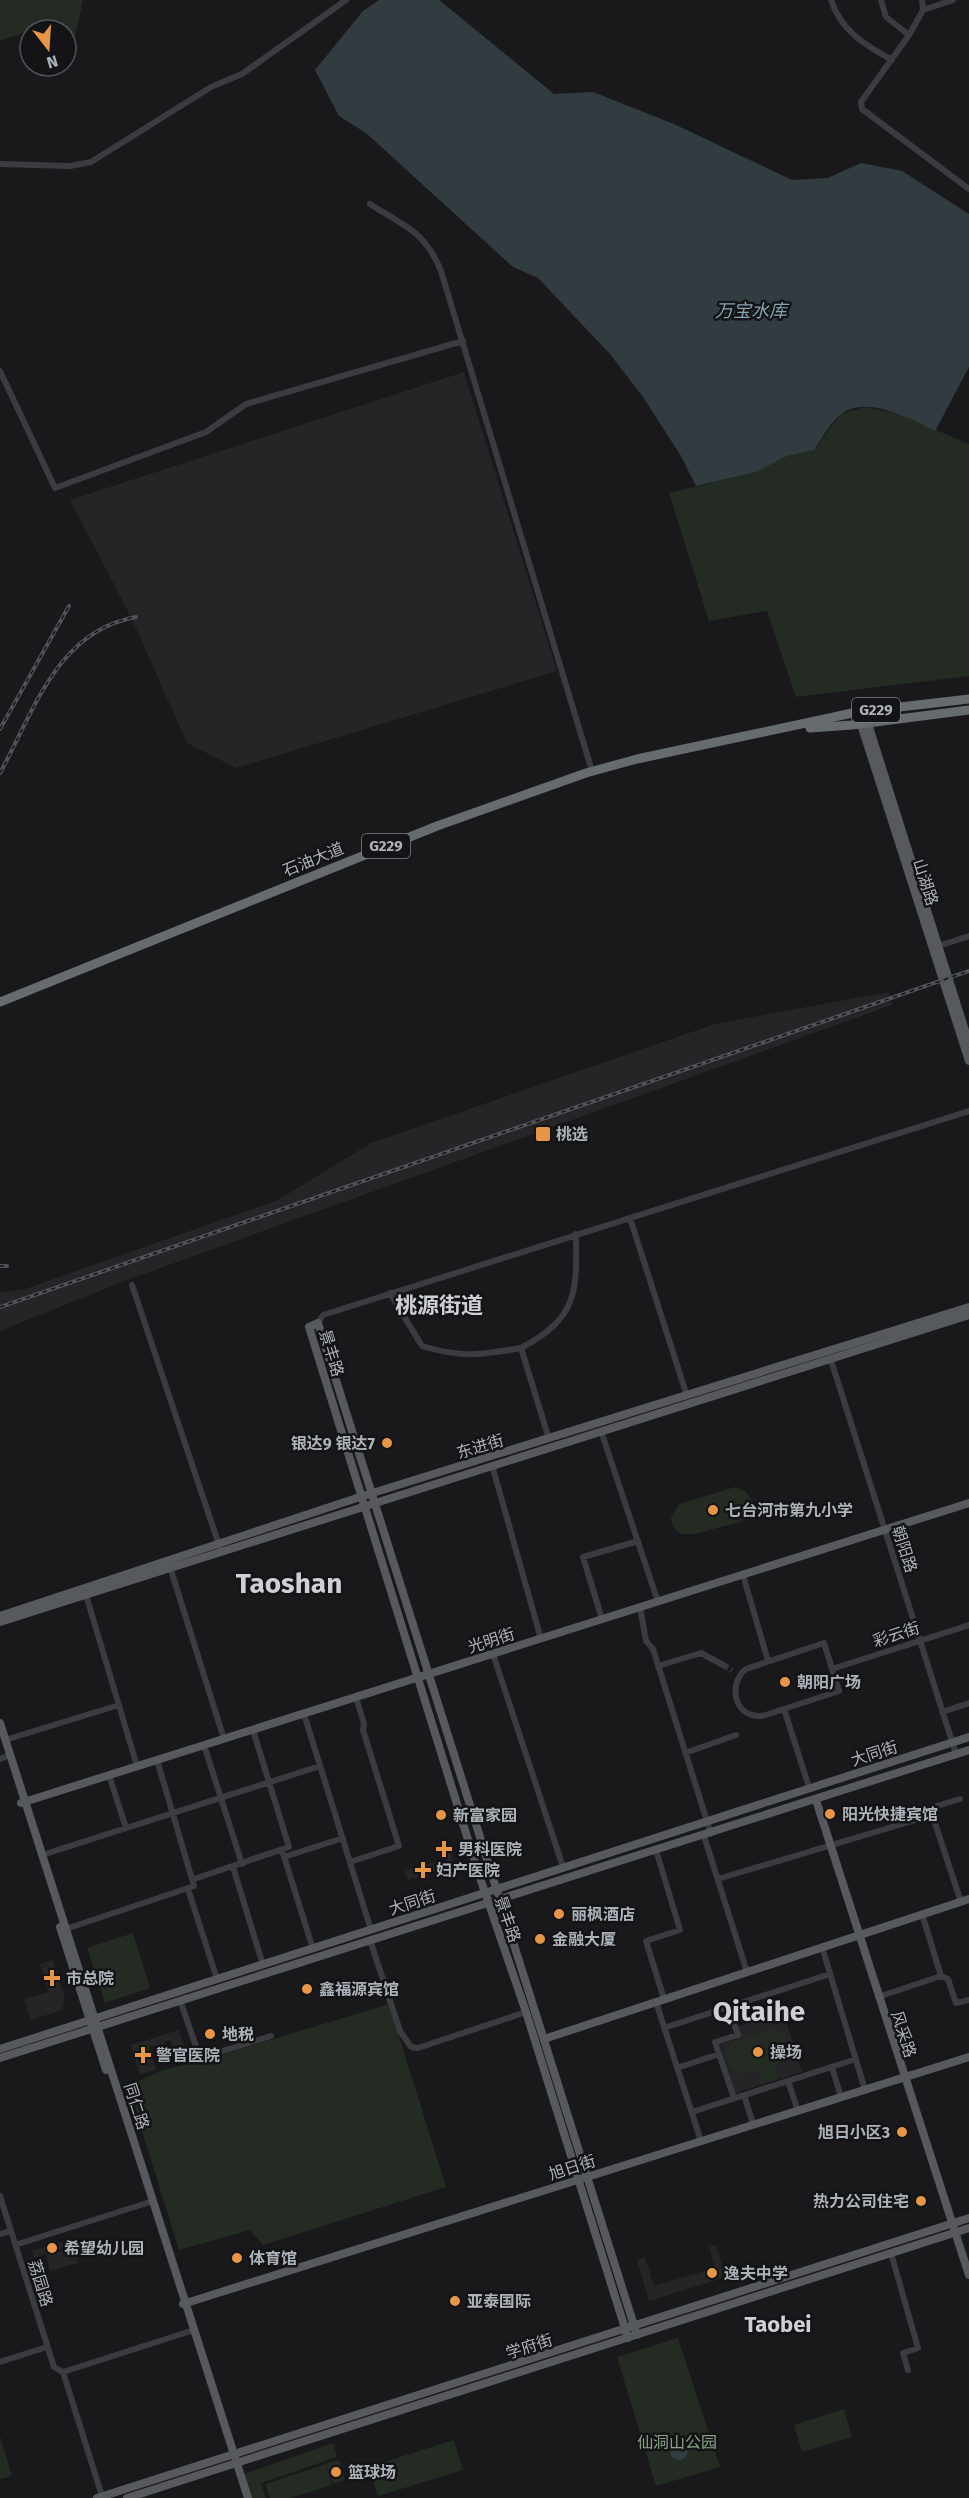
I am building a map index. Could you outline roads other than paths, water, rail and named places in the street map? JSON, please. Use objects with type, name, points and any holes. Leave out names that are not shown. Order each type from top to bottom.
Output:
[{"type":"highway","name":"石油大道","points":[[0,1002],[427,830],[592,771],[861,712],[969,699]]},
{"type":"highway","name":"石油大道","points":[[784,729],[864,723],[969,710]]},
{"type":"main road","name":"山湖路","points":[[861,712],[969,1061]]},
{"type":"main road","name":"山湖路","points":[[864,723],[969,1042]]},
{"type":"main road","name":"东进街","points":[[373,1498],[602,1431],[969,1307]]},
{"type":"main road","name":"东进街","points":[[0,1616],[687,1396],[969,1315]]},
{"type":"main road","name":"景丰路","points":[[628,2338],[625,2329],[583,2177],[544,2039],[498,1888],[318,1323],[309,1327],[488,1903],[583,2177],[637,2335]]},
{"type":"main road","name":"光明街","points":[[23,1802],[969,1503]]},
{"type":"main road","name":"东进街","points":[[0,1622],[170,1568],[220,1547]]},
{"type":"main road","name":"同仁路","points":[[0,1723],[6,1757],[42,1855],[93,2023]]},
{"type":"main road","name":"大同街","points":[[0,2058],[217,1979],[969,1737]]},
{"type":"main road","name":"大同街","points":[[0,2049],[180,2000],[707,1835],[969,1750]]},
{"type":"main road","name":"风采路","points":[[816,1800],[969,2275]]},
{"type":"main road","name":"同仁路","points":[[23,1802],[246,2498]]},
{"type":"main road","points":[[544,2039],[965,1900]]},
{"type":"main road","name":"旭日街","points":[[184,2303],[969,2057]]},
{"type":"main road","name":"学府街","points":[[128,2498],[234,2459],[969,2218]]},
{"type":"main road","name":"学府街","points":[[100,2497],[234,2459],[628,2338],[969,2228]]},
{"type":"street","points":[[0,164],[70,166],[91,162],[211,87],[242,74],[346,0]]},
{"type":"street","points":[[831,0],[846,29],[864,44],[892,60]]},
{"type":"street","points":[[881,0],[886,17],[909,35]]},
{"type":"street","points":[[922,0],[923,10],[909,35],[861,102],[862,109],[969,189]]},
{"type":"street","points":[[923,10],[953,0]]},
{"type":"street","points":[[370,204],[412,228],[433,251],[463,341],[592,771]]},
{"type":"street","points":[[0,371],[55,488],[206,432],[246,404],[463,341]]},
{"type":"street","points":[[938,946],[969,936]]},
{"type":"street","points":[[318,1323],[322,1315],[969,1111]]},
{"type":"street","points":[[630,1218],[687,1396]]},
{"type":"street","points":[[390,1293],[422,1346],[449,1355],[462,1356],[521,1348],[553,1329],[565,1314],[577,1282],[576,1234]]},
{"type":"street","points":[[132,1285],[220,1547]]},
{"type":"street","points":[[521,1348],[549,1439]]},
{"type":"street","name":"朝阳路","points":[[830,1355],[956,1754]]},
{"type":"street","points":[[602,1431],[658,1602]]},
{"type":"street","points":[[492,1465],[541,1639]]},
{"type":"street","points":[[602,1619],[583,1557],[638,1541]]},
{"type":"street","points":[[170,1568],[224,1739]]},
{"type":"street","points":[[743,1575],[768,1661]]},
{"type":"street","points":[[86,1594],[137,1766]]},
{"type":"street","points":[[640,1608],[646,1641],[653,1649],[706,1821],[707,1835],[718,1879],[747,1972]]},
{"type":"street","name":"彩云街","points":[[832,1669],[969,1625]]},
{"type":"street","points":[[824,1643],[839,1691],[762,1716],[741,1709],[736,1700],[735,1691],[739,1674],[768,1661],[824,1643]]},
{"type":"street","points":[[658,1666],[701,1653],[723,1665]]},
{"type":"street","points":[[493,1654],[563,1867]]},
{"type":"street","points":[[732,1670],[739,1674]]},
{"type":"street","points":[[350,1862],[399,1846],[363,1730],[364,1724],[356,1697]]},
{"type":"street","points":[[942,1712],[969,1703]]},
{"type":"street","points":[[3,1738],[119,1705]]},
{"type":"street","points":[[784,1709],[809,1787]]},
{"type":"street","points":[[304,1714],[371,1930]]},
{"type":"street","points":[[253,1730],[289,1847],[283,1854]]},
{"type":"street","points":[[685,1753],[736,1735]]},
{"type":"street","points":[[204,1745],[242,1864]]},
{"type":"street","points":[[66,1929],[194,1886],[194,1879],[157,1760]]},
{"type":"street","points":[[42,1855],[320,1766]]},
{"type":"street","points":[[109,1775],[126,1828]]},
{"type":"street","points":[[960,1799],[930,1808],[965,1900]]},
{"type":"street","points":[[718,1879],[932,1815]]},
{"type":"street","points":[[194,1879],[343,1838]]},
{"type":"street","points":[[656,1850],[680,1930],[646,1941],[664,2028],[701,2141]]},
{"type":"street","points":[[283,1854],[313,1948]]},
{"type":"street","points":[[233,1867],[263,1965]]},
{"type":"street","points":[[188,1889],[217,1979]]},
{"type":"street","points":[[922,1914],[941,1976]]},
{"type":"street","points":[[370,1940],[400,2031],[411,2047],[418,2048],[526,2012]]},
{"type":"street","points":[[822,1947],[865,2090]]},
{"type":"street","points":[[664,2028],[830,1974]]},
{"type":"street","points":[[878,1997],[941,1976],[948,1979],[956,2003],[969,2000]]},
{"type":"street","points":[[180,2000],[200,2058],[271,2036]]},
{"type":"street","points":[[728,2007],[738,2036],[716,2042],[734,2098]]},
{"type":"street","points":[[677,2068],[719,2054]]},
{"type":"street","points":[[692,2112],[856,2059]]},
{"type":"street","points":[[832,2067],[842,2097]]},
{"type":"street","points":[[788,2081],[798,2110]]},
{"type":"street","points":[[744,2095],[753,2124]]},
{"type":"street","name":"荔园路","points":[[0,2196],[54,2367],[63,2372],[100,2497]]},
{"type":"street","points":[[15,2245],[152,2202]]},
{"type":"street","points":[[0,2234],[11,2231]]},
{"type":"street","points":[[891,2253],[918,2348],[903,2353],[908,2370]]},
{"type":"street","points":[[63,2372],[193,2331]]},
{"type":"street","points":[[0,2362],[47,2347]]},
{"type":"water","name":"万宝水库","points":[[379,0],[439,0],[554,94],[593,92],[674,124],[792,180],[828,178],[861,163],[902,171],[969,214],[969,367],[935,431],[887,410],[861,407],[839,416],[814,450],[787,456],[756,472],[696,486],[681,456],[643,397],[610,354],[538,278],[513,267],[366,133],[339,116],[315,70],[363,11]]},
{"type":"water","points":[[679,2442],[685,2445],[688,2451],[685,2457],[679,2460],[673,2457],[670,2451],[673,2445]]},
{"type":"tunnel","points":[[723,1665],[732,1670]]},
{"type":"railway","points":[[0,729],[69,606]]},
{"type":"railway","points":[[0,773],[37,700],[67,656],[86,639],[109,625],[136,617]]},
{"type":"railway","points":[[0,1307],[969,971]]},
{"type":"railway","points":[[0,1266],[7,1266]]},
{"type":"place","name":"桃选","points":[[543,1134]]},
{"type":"place","name":"银达9 银达7","points":[[387,1443]]},
{"type":"place","name":"七台河市第九小学","points":[[713,1510]]},
{"type":"place","name":"朝阳广场","points":[[785,1682]]},
{"type":"place","name":"阳光快捷宾馆","points":[[830,1814]]},
{"type":"place","name":"新富家园","points":[[441,1815]]},
{"type":"place","name":"男科医院","points":[[444,1849]]},
{"type":"place","name":"妇产医院","points":[[423,1870]]},
{"type":"place","name":"丽枫酒店","points":[[559,1914]]},
{"type":"place","name":"金融大厦","points":[[540,1939]]},
{"type":"place","name":"市总院","points":[[52,1978]]},
{"type":"place","name":"鑫福源宾馆","points":[[307,1989]]},
{"type":"place","name":"地税","points":[[210,2034]]},
{"type":"place","name":"操场","points":[[758,2052]]},
{"type":"place","name":"警官医院","points":[[143,2055]]},
{"type":"place","name":"旭日小区3","points":[[902,2132]]},
{"type":"place","name":"热力公司住宅","points":[[921,2201]]},
{"type":"place","name":"希望幼儿园","points":[[52,2248]]},
{"type":"place","name":"体育馆","points":[[237,2258]]},
{"type":"place","name":"逸夫中学","points":[[712,2273]]},
{"type":"place","name":"亚泰国际","points":[[455,2301]]},
{"type":"place","name":"篮球场","points":[[336,2472]]},
{"type":"district","name":"桃源街道","points":[[439,1305]]},
{"type":"district","name":"Taoshan","points":[[289,1583]]},
{"type":"district","name":"Qitaihe","points":[[759,2011]]},
{"type":"district","name":"Taobei","points":[[778,2324]]},
{"type":"park label","name":"仙洞山公园","points":[[677,2442]]}]
